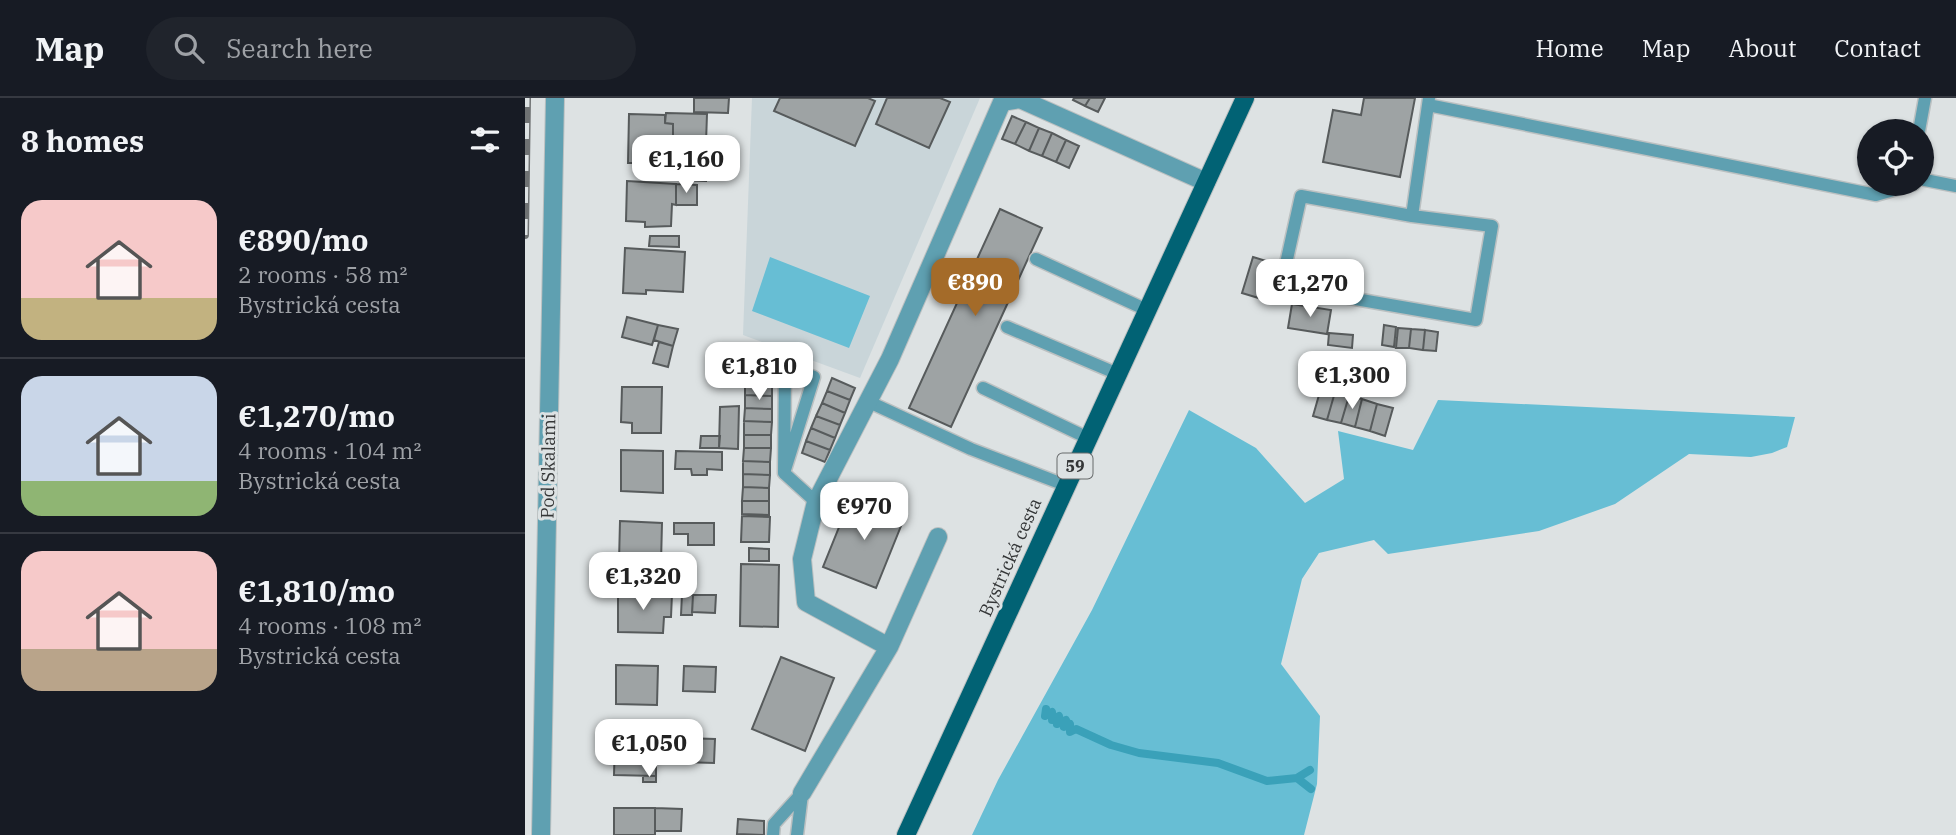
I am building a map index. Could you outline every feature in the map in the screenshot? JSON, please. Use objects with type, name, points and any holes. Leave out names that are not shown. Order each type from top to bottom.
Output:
[{"type":"main road","name":"Bystrická cesta","points":[[907,835],[1065,485],[1245,98]]},
{"type":"street","name":"Pod Skalami","points":[[541,835],[555,98]]},
{"type":"street","points":[[889,647],[806,602],[802,559],[816,502],[890,359],[1002,102],[1019,99],[1206,182]]},
{"type":"street","points":[[802,793],[889,647],[938,537]]},
{"type":"lane","points":[[1921,119],[1925,98]]},
{"type":"lane","points":[[1412,216],[1429,102],[1857,191]]},
{"type":"lane","points":[[1934,184],[1956,186]]},
{"type":"lane","points":[[1301,196],[1412,216],[1493,226],[1476,320],[1281,286],[1301,196]]},
{"type":"lane","points":[[1036,259],[1147,310]]},
{"type":"lane","points":[[1007,327],[1118,374]]},
{"type":"lane","points":[[784,472],[814,377],[785,368],[784,472],[816,502]]},
{"type":"lane","points":[[983,388],[1088,438]]},
{"type":"lane","points":[[867,401],[971,449],[1065,485]]},
{"type":"lane","points":[[773,835],[774,824],[802,793]]},
{"type":"lane","points":[[797,835],[802,793]]},
{"type":"shaded area","points":[[752,98],[980,98],[860,378],[743,335]]},
{"type":"shaded area","points":[[770,257],[870,296],[849,348],[752,311]]},
{"type":"shaded area","points":[[1438,400],[1795,417],[1787,447],[1751,457],[1689,454],[1615,504],[1539,531],[1388,554],[1374,540],[1319,553],[1302,579],[1281,664],[1320,716],[1317,784],[1304,835],[972,835],[998,780],[1092,610],[1189,410],[1256,448],[1305,503],[1344,479],[1338,431],[1413,450]]},
{"type":"building","points":[[694,98],[729,98],[728,113],[694,112]]},
{"type":"building","points":[[780,98],[868,98],[875,101],[855,146],[774,111]]},
{"type":"building","points":[[887,98],[940,98],[950,102],[929,148],[876,124]]},
{"type":"building","points":[[1090,98],[1085,106],[1073,100]]},
{"type":"building","points":[[1090,98],[1105,98],[1098,112],[1085,106]]},
{"type":"building","points":[[1364,98],[1415,98],[1400,177],[1323,162],[1333,110],[1361,115]]},
{"type":"building","points":[[666,113],[707,114],[706,143],[673,142],[673,124],[665,123]]},
{"type":"building","points":[[629,114],[665,115],[665,123],[673,124],[673,149],[665,149],[664,163],[628,163]]},
{"type":"building","points":[[1012,116],[1026,122],[1015,144],[1002,139]]},
{"type":"building","points":[[1026,122],[1039,128],[1029,151],[1015,144]]},
{"type":"building","points":[[1039,128],[1052,133],[1042,156],[1029,151]]},
{"type":"building","points":[[1052,133],[1066,140],[1056,162],[1042,156]]},
{"type":"building","points":[[1066,140],[1079,146],[1069,168],[1056,162]]},
{"type":"building","points":[[682,164],[706,165],[706,181],[681,180]]},
{"type":"building","points":[[627,181],[676,184],[676,205],[672,204],[671,226],[645,227],[645,222],[626,221]]},
{"type":"building","points":[[676,184],[697,185],[697,205],[676,205]]},
{"type":"building","points":[[1000,209],[1042,228],[951,427],[909,408]]},
{"type":"building","points":[[650,236],[679,236],[679,247],[649,246]]},
{"type":"building","points":[[625,248],[685,252],[683,292],[646,290],[646,294],[623,293]]},
{"type":"building","points":[[1253,257],[1276,264],[1265,300],[1242,293]]},
{"type":"building","points":[[1292,304],[1331,310],[1327,334],[1288,328]]},
{"type":"building","points":[[627,317],[658,325],[652,345],[622,337]]},
{"type":"building","points":[[658,325],[678,329],[673,346],[654,340]]},
{"type":"building","points":[[1384,325],[1396,327],[1394,347],[1382,345]]},
{"type":"building","points":[[1398,328],[1411,329],[1409,348],[1396,348]]},
{"type":"building","points":[[1411,329],[1425,330],[1423,350],[1409,348]]},
{"type":"building","points":[[1425,330],[1438,332],[1436,351],[1423,350]]},
{"type":"building","points":[[1329,333],[1353,335],[1352,348],[1328,345]]},
{"type":"building","points":[[659,342],[673,346],[668,367],[653,363]]},
{"type":"building","points":[[746,355],[772,355],[773,369],[746,368]]},
{"type":"building","points":[[746,368],[773,369],[772,382],[745,382]]},
{"type":"building","points":[[832,378],[855,388],[850,400],[827,391]]},
{"type":"building","points":[[745,382],[772,382],[772,396],[745,395]]},
{"type":"building","points":[[622,387],[662,387],[661,433],[632,433],[632,423],[621,422]]},
{"type":"building","points":[[1321,388],[1335,392],[1327,420],[1313,416]]},
{"type":"building","points":[[827,391],[850,400],[845,413],[822,403]]},
{"type":"building","points":[[1335,392],[1349,396],[1341,423],[1327,420]]},
{"type":"building","points":[[745,395],[772,396],[772,409],[745,408]]},
{"type":"building","points":[[1349,396],[1362,399],[1355,427],[1341,423]]},
{"type":"building","points":[[1362,399],[1377,404],[1370,431],[1355,427]]},
{"type":"building","points":[[822,403],[845,413],[840,425],[816,416]]},
{"type":"building","points":[[1377,404],[1393,408],[1385,436],[1370,431]]},
{"type":"building","points":[[739,406],[738,449],[719,448],[720,407]]},
{"type":"building","points":[[745,408],[772,409],[772,422],[744,421]]},
{"type":"building","points":[[816,416],[840,425],[835,438],[811,428]]},
{"type":"building","points":[[744,421],[772,422],[771,435],[744,435]]},
{"type":"building","points":[[811,428],[835,438],[830,450],[806,441]]},
{"type":"building","points":[[744,435],[771,435],[771,448],[744,448]]},
{"type":"building","points":[[701,436],[720,436],[719,448],[700,448]]},
{"type":"building","points":[[806,441],[830,450],[825,462],[802,453]]},
{"type":"building","points":[[744,448],[771,448],[770,462],[743,461]]},
{"type":"building","points":[[621,450],[663,451],[663,493],[621,491]]},
{"type":"building","points":[[676,451],[722,452],[722,470],[707,469],[707,475],[692,475],[691,469],[675,469]]},
{"type":"building","points":[[743,461],[770,462],[770,475],[743,474]]},
{"type":"building","points":[[743,474],[770,475],[769,488],[743,487]]},
{"type":"building","points":[[743,487],[769,488],[769,501],[742,501]]},
{"type":"building","points":[[852,495],[905,516],[876,588],[823,567]]},
{"type":"building","points":[[742,501],[769,501],[769,515],[742,514]]},
{"type":"building","points":[[742,516],[770,517],[769,542],[741,542]]},
{"type":"building","points":[[620,521],[662,523],[661,563],[619,562]]},
{"type":"building","points":[[674,523],[714,523],[714,545],[688,545],[688,534],[674,534]]},
{"type":"building","points":[[749,548],[769,549],[769,561],[749,561]]},
{"type":"building","points":[[741,564],[779,565],[778,627],[740,626]]},
{"type":"building","points":[[618,593],[672,594],[671,617],[664,617],[663,633],[618,632]]},
{"type":"building","points":[[682,594],[693,595],[692,615],[681,615]]},
{"type":"building","points":[[693,595],[716,595],[715,613],[692,612]]},
{"type":"building","points":[[781,657],[834,678],[805,751],[752,729]]},
{"type":"building","points":[[616,665],[658,666],[657,705],[616,704]]},
{"type":"building","points":[[684,666],[716,667],[715,692],[683,691]]},
{"type":"building","points":[[615,737],[656,737],[656,776],[614,775]]},
{"type":"building","points":[[683,738],[715,739],[714,763],[682,762]]},
{"type":"building","points":[[643,776],[656,776],[656,782],[643,782]]},
{"type":"building","points":[[614,808],[655,808],[655,835],[614,835]]},
{"type":"building","points":[[655,808],[682,809],[681,831],[655,831]]},
{"type":"building","points":[[738,819],[764,821],[764,835],[737,834]]},
{"type":"waterway","points":[[1046,709],[1045,716],[1052,712],[1052,720],[1059,716],[1057,724],[1066,720],[1064,727],[1070,724],[1070,732],[1076,729],[1111,745],[1139,753],[1218,763],[1267,781],[1297,778],[1310,770]]},
{"type":"waterway","points":[[1297,778],[1311,789]]},
{"type":"railway","points":[[525,235],[527,98]]}]
